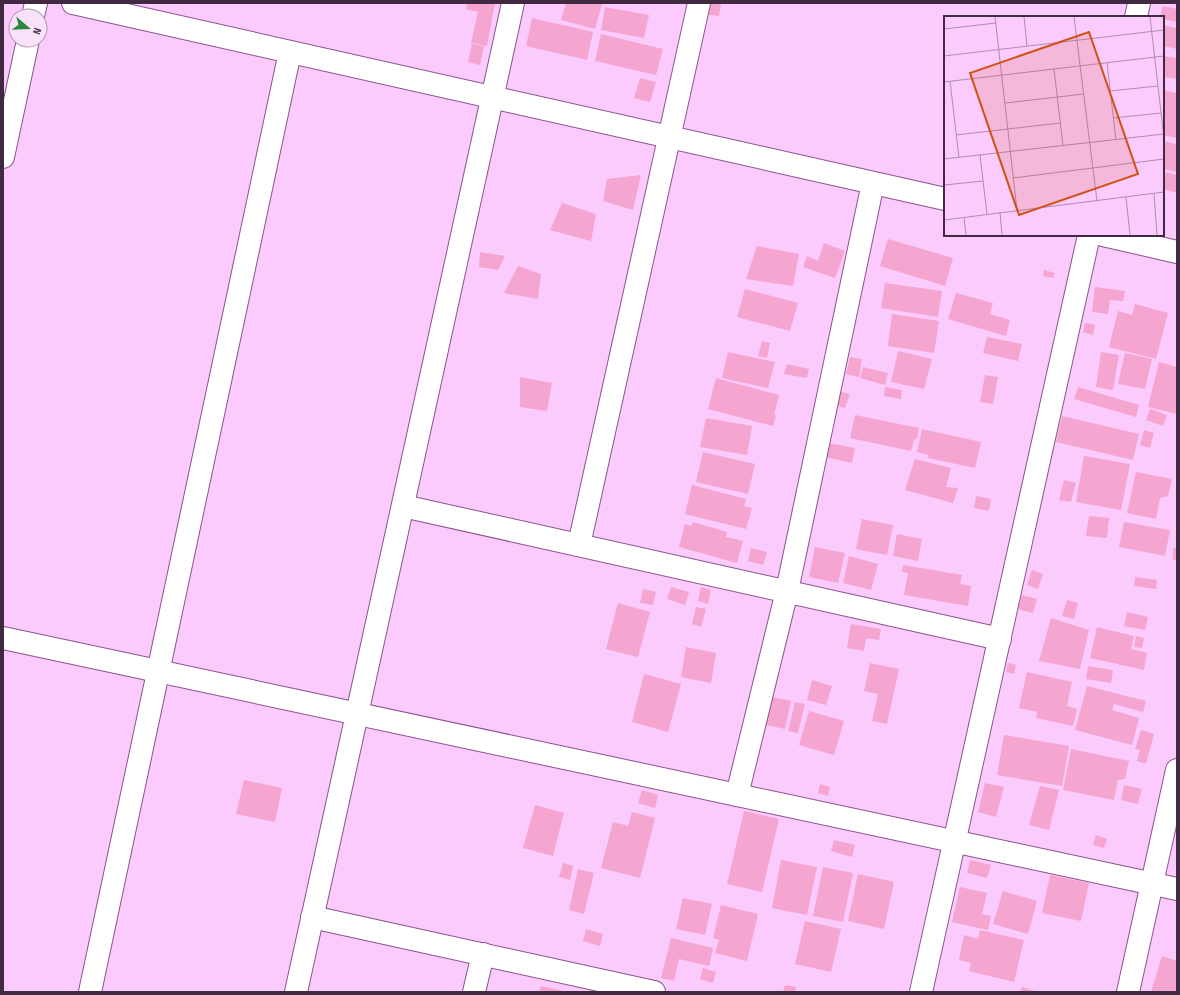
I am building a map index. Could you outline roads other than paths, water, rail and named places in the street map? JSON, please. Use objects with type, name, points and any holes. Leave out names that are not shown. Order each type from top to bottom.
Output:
[{"type":"street","points":[[73,3],[944,199]]},
{"type":"street","points":[[296,992],[513,3]]},
{"type":"street","points":[[579,545],[699,3]]},
{"type":"street","points":[[1136,16],[1139,3]]},
{"type":"street","points":[[3,157],[26,48]]},
{"type":"street","points":[[90,992],[290,52]]},
{"type":"street","points":[[737,795],[787,591],[873,183]]},
{"type":"street","points":[[921,992],[1089,236]]},
{"type":"street","points":[[1107,236],[1177,252]]},
{"type":"street","points":[[403,506],[1000,638]]},
{"type":"street","points":[[3,638],[1177,889]]},
{"type":"street","points":[[1128,992],[1177,770]]},
{"type":"street","points":[[312,917],[654,992]]},
{"type":"street","points":[[474,992],[483,954]]}]
